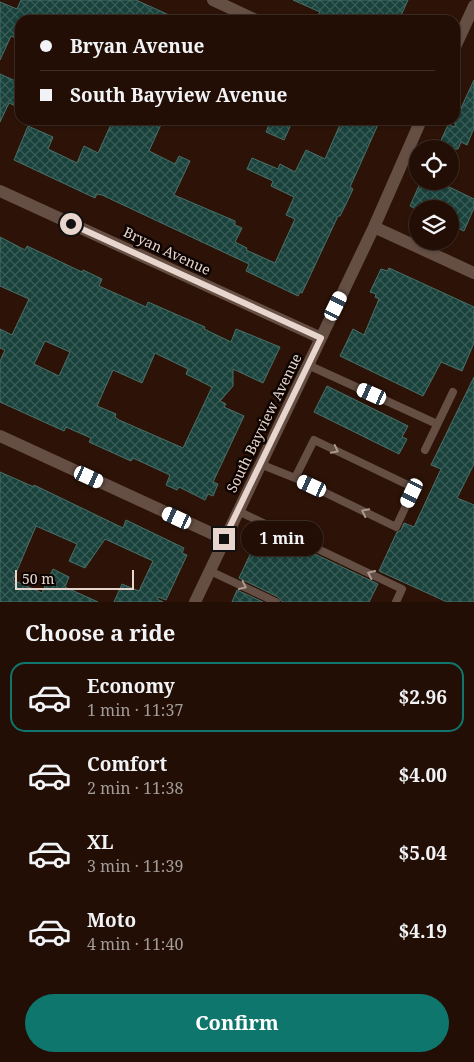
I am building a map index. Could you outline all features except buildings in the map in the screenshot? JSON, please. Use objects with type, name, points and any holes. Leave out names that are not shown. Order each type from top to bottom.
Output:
[{"type":"street","points":[[213,0],[245,15]]},
{"type":"street","points":[[460,36],[474,6]]},
{"type":"street","name":"South Bayview Avenue","points":[[195,602],[374,227],[420,125]]},
{"type":"street","name":"Bryan Avenue","points":[[0,191],[321,338]]},
{"type":"street","points":[[374,227],[474,273]]},
{"type":"street","points":[[0,436],[224,539]]},
{"type":"lane","points":[[308,365],[438,424]]},
{"type":"lane","points":[[424,450],[454,392]]},
{"type":"lane","points":[[260,464],[295,478],[396,527],[412,493],[410,486],[314,440],[295,478]]},
{"type":"lane","points":[[238,511],[402,589],[396,602]]},
{"type":"lane","points":[[210,570],[276,602]]},
{"type":"route","points":[[71,224],[321,338],[224,539]]}]
